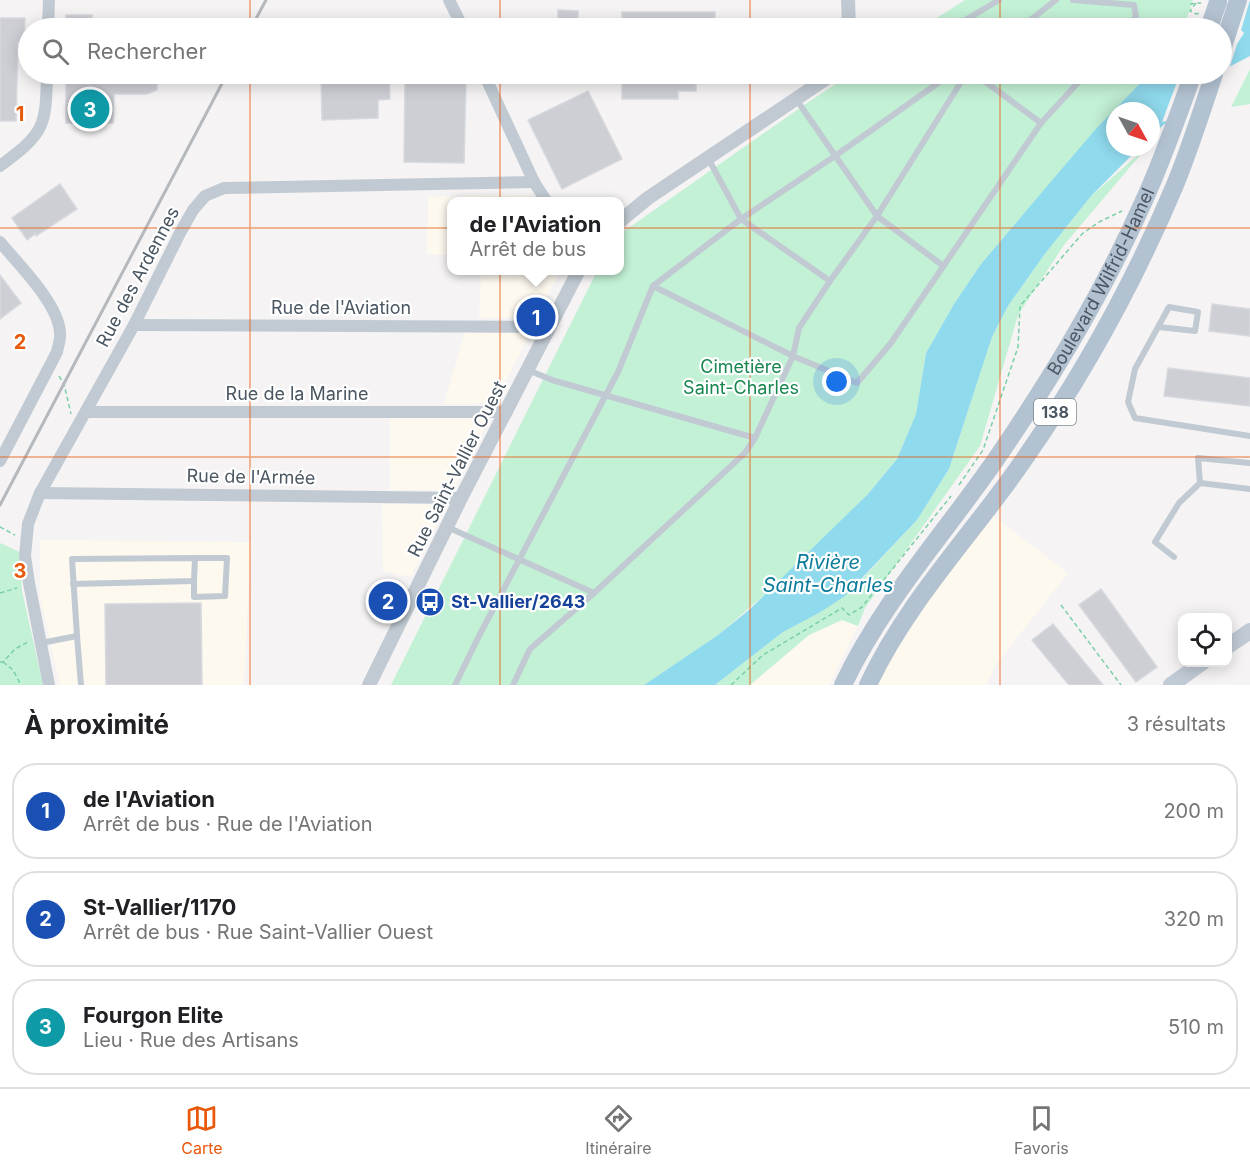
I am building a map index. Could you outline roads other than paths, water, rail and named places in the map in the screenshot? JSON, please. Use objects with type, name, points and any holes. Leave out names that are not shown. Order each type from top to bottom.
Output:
[{"type":"main road","points":[[1232,18],[1238,0]]},
{"type":"main road","points":[[1211,18],[1215,1]]},
{"type":"main road","name":"Boulevard Wilfrid-Hamel","points":[[843,685],[887,606],[1002,451],[1065,353],[1142,206],[1189,84]]},
{"type":"main road","name":"Boulevard Wilfrid-Hamel","points":[[868,685],[903,622],[1025,458],[1085,363],[1156,226],[1175,183],[1210,84]]},
{"type":"main road","points":[[1232,643],[1250,631]]},
{"type":"main road","points":[[1171,685],[1197,667]]},
{"type":"street","points":[[48,18],[49,0]]},
{"type":"street","points":[[449,0],[458,18]]},
{"type":"street","points":[[848,0],[849,18]]},
{"type":"street","points":[[0,166],[32,141],[41,128],[47,109],[47,84]]},
{"type":"street","points":[[489,84],[534,182],[544,197]]},
{"type":"street","points":[[624,218],[648,198],[818,84]]},
{"type":"street","name":"Rue des Ardennes","points":[[49,685],[25,556],[28,524],[40,493],[134,325],[172,248],[193,210],[205,196],[214,190],[224,188],[534,182]]},
{"type":"street","points":[[0,242],[47,300],[56,317],[60,333],[57,352],[0,461]]},
{"type":"street","name":"Rue Saint-Vallier Ouest","points":[[369,685],[461,498],[576,275]]},
{"type":"street","name":"Rue de l'Aviation","points":[[134,325],[549,327]]},
{"type":"street","name":"Rue de la Marine","points":[[87,412],[507,412]]},
{"type":"street","name":"Rue de l'Armée","points":[[40,493],[461,498]]},
{"type":"lane","points":[[969,18],[999,0]]},
{"type":"lane","points":[[1033,18],[1056,0]]},
{"type":"lane","points":[[1073,0],[1134,5],[1135,18]]},
{"type":"lane","points":[[455,685],[607,395],[652,286],[741,219],[937,84]]},
{"type":"lane","points":[[513,685],[530,649],[745,453],[755,438],[793,356],[799,328],[877,216],[960,84]]},
{"type":"lane","points":[[988,84],[1041,123]]},
{"type":"lane","points":[[652,286],[793,356],[857,383],[891,343],[942,265],[1041,123],[1077,84]]},
{"type":"lane","points":[[796,99],[877,216],[942,265]]},
{"type":"lane","points":[[708,158],[741,219],[830,281]]},
{"type":"lane","points":[[1158,327],[1195,331],[1198,312],[1169,307],[1158,327],[1136,369],[1128,402],[1135,418],[1250,436]]},
{"type":"lane","points":[[528,370],[552,380],[755,438]]},
{"type":"lane","points":[[1200,483],[1198,458],[1250,463]]},
{"type":"lane","points":[[1200,483],[1250,489]]},
{"type":"lane","points":[[1174,557],[1155,542],[1179,503],[1200,483]]},
{"type":"lane","points":[[447,527],[594,593]]},
{"type":"lane","points":[[81,685],[72,559],[195,558],[227,558],[225,596],[194,597],[195,558]]},
{"type":"lane","points":[[73,584],[194,581]]},
{"type":"lane","points":[[40,640],[77,636]]},
{"type":"water","points":[[1250,1],[1250,56],[1232,65],[1232,18],[1202,18],[1214,8]]},
{"type":"water","name":"Rivière Saint-Charles","points":[[1139,84],[1210,84],[1160,128],[1160,102],[1122,102]]},
{"type":"water","name":"Rivière Saint-Charles","points":[[1106,119],[1106,156],[1131,156],[1091,196],[1044,255],[1008,306],[992,337],[949,469],[917,520],[845,596],[783,632],[715,685],[644,685],[718,635],[749,610],[868,494],[897,459],[916,414],[926,353],[954,304],[981,264]]},
{"type":"railway","points":[[256,18],[266,0]]},
{"type":"railway","points":[[0,505],[222,84]]},
{"type":"place","name":"Fourgon Elite","points":[[90,109]]},
{"type":"place","name":"de l'Aviation","points":[[536,317]]},
{"type":"place","name":"St-Vallier/1170","points":[[388,601]]},
{"type":"place","name":"St-Vallier/2643","points":[[430,602]]},
{"type":"park label","name":"Cimetière Saint-Charles","points":[[741,377]]}]
